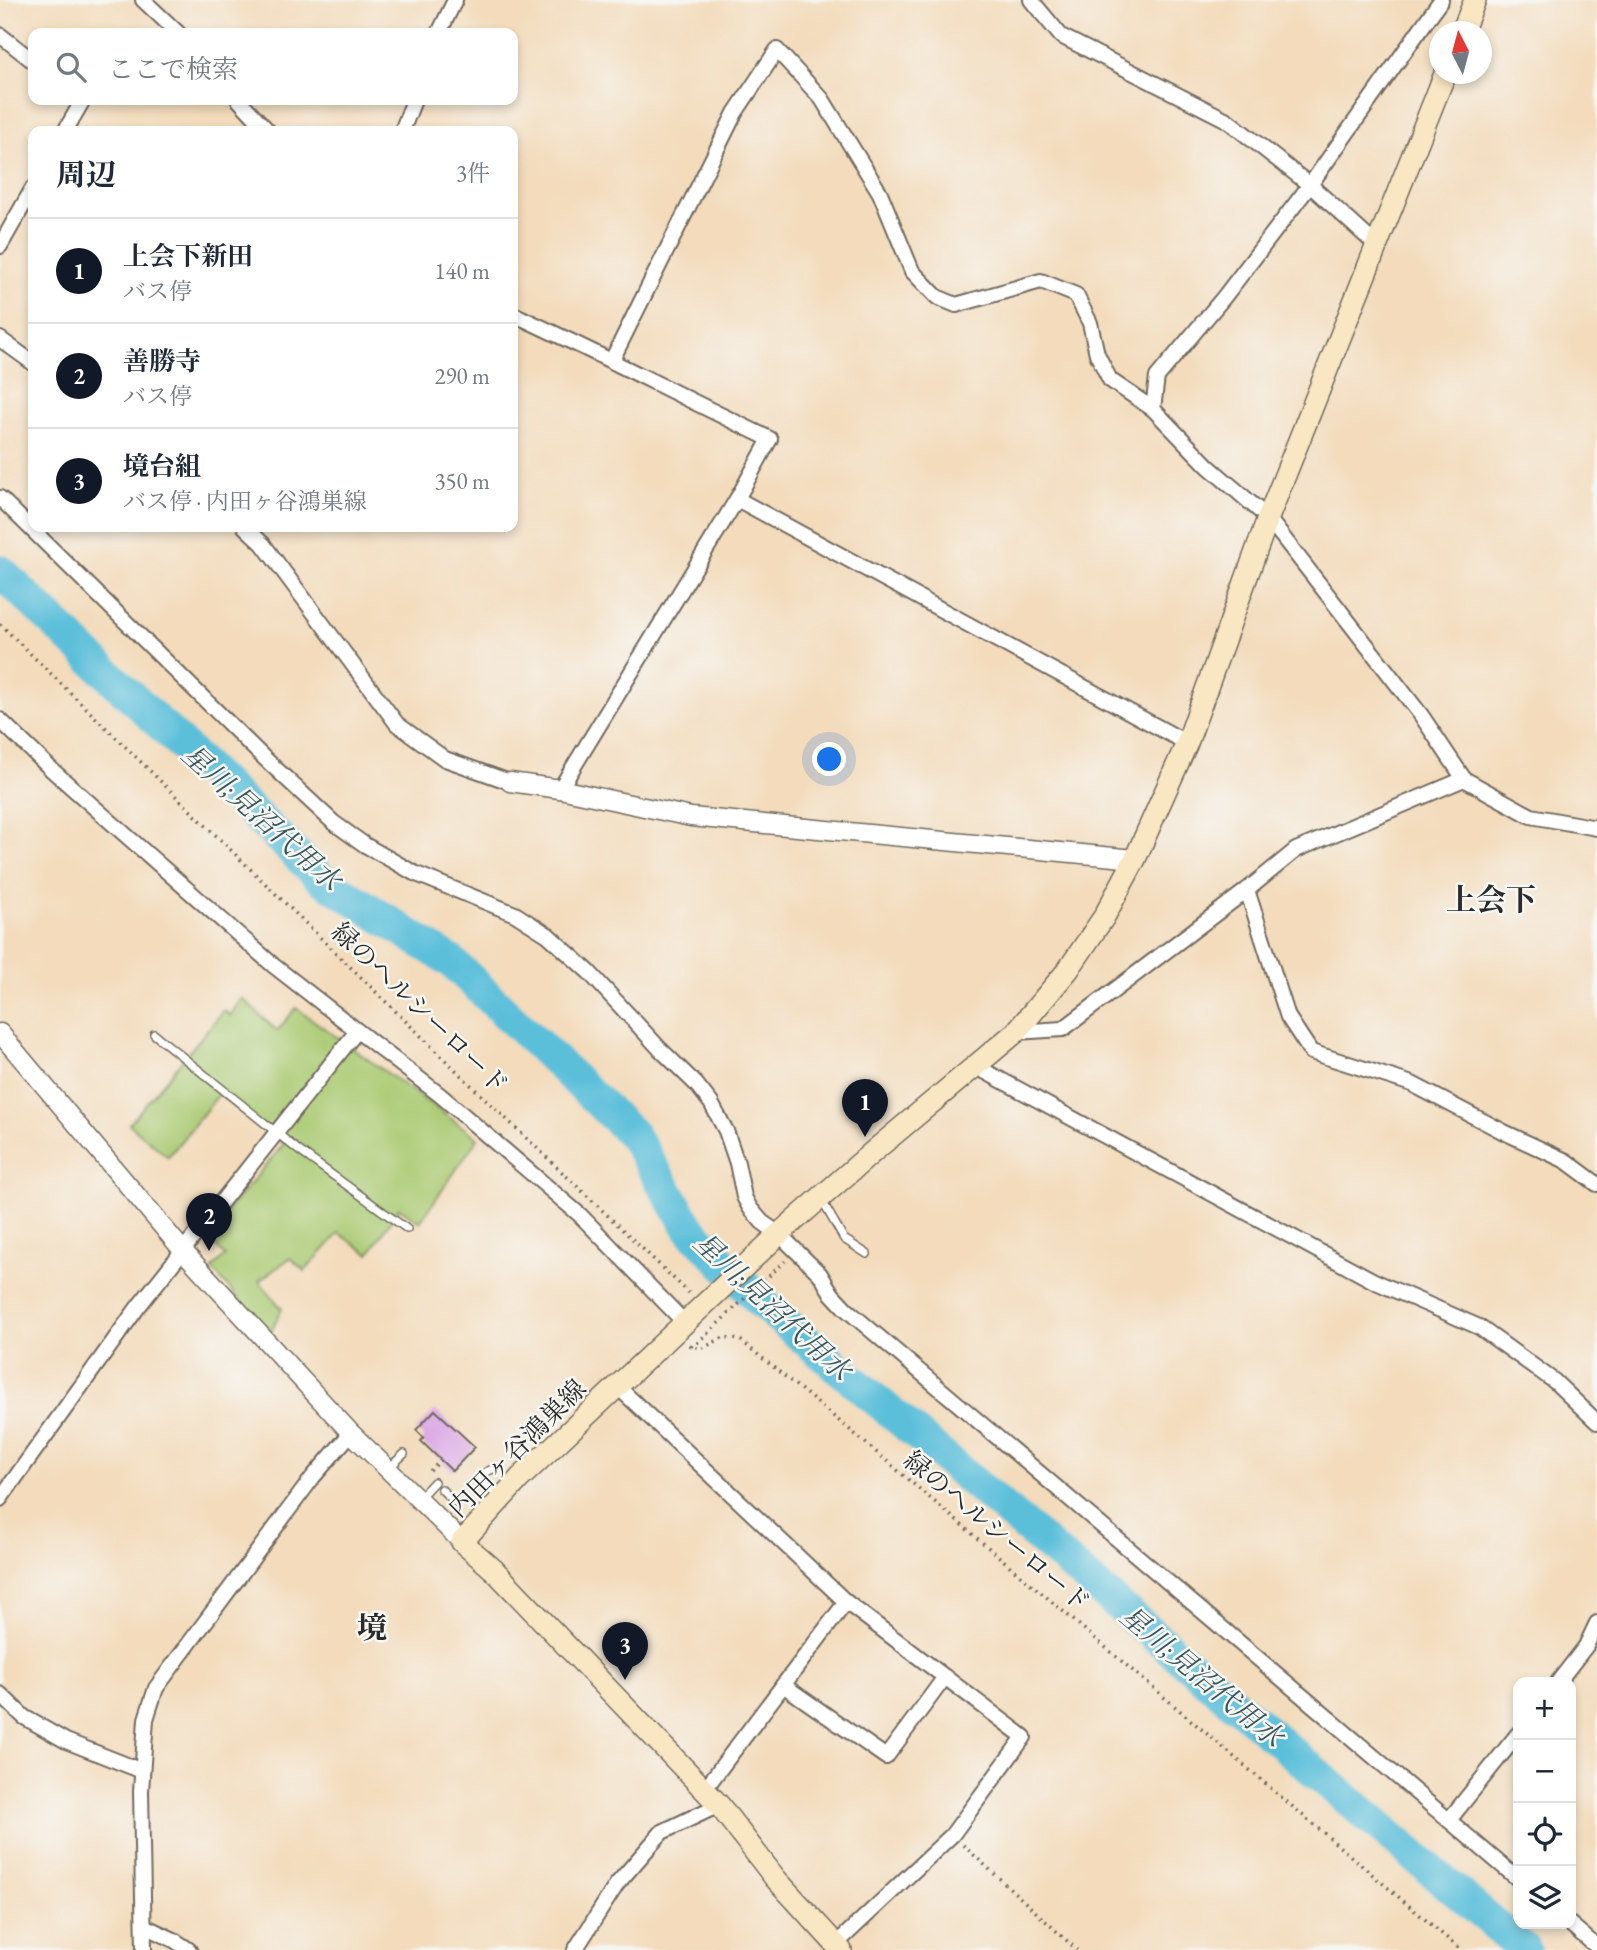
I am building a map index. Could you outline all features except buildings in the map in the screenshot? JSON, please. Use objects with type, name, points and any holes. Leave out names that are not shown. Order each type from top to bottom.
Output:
[{"type":"main road","points":[[1466,21],[1475,0]]},
{"type":"main road","name":"内田ヶ谷鴻巣線","points":[[838,1947],[775,1878],[719,1805],[494,1570],[462,1542],[520,1478],[685,1323],[702,1297],[759,1253],[1016,1032],[1068,970],[1104,917],[1135,859],[1187,743],[1268,519],[1442,84]]},
{"type":"street","points":[[143,0],[169,28]]},
{"type":"street","points":[[441,28],[455,0]]},
{"type":"street","points":[[1031,0],[1061,36],[1227,120],[1310,185],[1376,245]]},
{"type":"street","points":[[1153,409],[1157,377],[1224,297],[1310,185],[1441,0]]},
{"type":"street","points":[[0,35],[28,57]]},
{"type":"street","points":[[612,360],[735,113],[776,50],[822,99],[880,192],[912,271],[937,297],[957,305],[1041,281],[1076,295],[1090,323],[1097,354],[1110,380],[1153,409],[1208,466],[1268,519],[1421,715],[1464,779],[1531,816],[1597,828]]},
{"type":"street","points":[[68,126],[80,105]]},
{"type":"street","points":[[244,105],[263,126]]},
{"type":"street","points":[[404,126],[412,105]]},
{"type":"street","points":[[0,247],[28,197]]},
{"type":"street","points":[[518,316],[770,439],[737,499],[560,789]]},
{"type":"street","points":[[0,339],[28,359]]},
{"type":"street","points":[[0,498],[28,526]]},
{"type":"street","points":[[737,499],[1187,743]]},
{"type":"street","points":[[35,532],[262,756],[334,823],[365,845],[414,873],[515,914],[565,947],[711,1103],[733,1147],[744,1196],[750,1208],[820,1274],[832,1294],[846,1309],[1513,1876]]},
{"type":"street","points":[[250,532],[263,544],[397,724],[445,759],[510,782],[560,789],[691,817],[1135,859]]},
{"type":"street","points":[[0,720],[52,770],[274,966],[440,1095],[580,1215],[685,1323]]},
{"type":"street","points":[[1016,1032],[1062,1029],[1296,850],[1464,779]]},
{"type":"street","points":[[1247,890],[1288,1017],[1311,1052],[1412,1084],[1566,1161],[1597,1184]]},
{"type":"street","points":[[0,1499],[138,1307],[357,1031]]},
{"type":"street","points":[[0,1033],[184,1251],[351,1433],[462,1542]]},
{"type":"street","points":[[975,1066],[1374,1281],[1479,1327],[1554,1381],[1597,1422]]},
{"type":"street","points":[[618,1387],[846,1602],[1024,1737],[952,1835],[838,1947]]},
{"type":"street","points":[[144,1950],[142,1771],[146,1719],[156,1688],[313,1477],[351,1433]]},
{"type":"street","points":[[704,1790],[846,1602]]},
{"type":"street","points":[[1562,1677],[1586,1646],[1597,1623]]},
{"type":"street","points":[[783,1685],[886,1758],[945,1677]]},
{"type":"street","points":[[0,1694],[24,1717],[66,1741],[142,1771]]},
{"type":"street","points":[[1449,1820],[1513,1740]]},
{"type":"street","points":[[575,1950],[617,1884],[662,1832],[719,1805]]},
{"type":"street","points":[[144,1926],[189,1950]]},
{"type":"street","points":[[1576,1929],[1597,1947]]},
{"type":"lane","points":[[154,1034],[278,1133],[407,1229]]},
{"type":"lane","points":[[820,1199],[844,1239],[867,1254]]},
{"type":"lane","points":[[388,1469],[404,1454]]},
{"type":"lane","points":[[486,1472],[495,1468]]},
{"type":"lane","points":[[480,1479],[501,1499]]},
{"type":"lane","points":[[418,1499],[434,1482]]},
{"type":"lane","points":[[441,1489],[456,1503]]},
{"type":"path","name":"緑のヘルシーロード","points":[[0,624],[483,1097],[702,1297]]},
{"type":"path","name":"緑のヘルシーロード","points":[[783,1262],[691,1346],[701,1349],[724,1337],[739,1339],[849,1429],[1461,1950]]},
{"type":"path","points":[[952,1835],[1077,1950]]},
{"type":"green space","points":[[242,998],[277,1031],[296,1008],[478,1138],[420,1222],[399,1208],[369,1254],[339,1233],[305,1271],[290,1258],[259,1281],[282,1309],[270,1334],[212,1269],[225,1256],[206,1236],[284,1144],[219,1094],[168,1157],[129,1124],[224,1010],[230,1016]]},
{"type":"waterway","name":"星川;見沼代用水","points":[[0,571],[322,879],[452,962],[633,1135],[690,1229],[763,1304],[1525,1950]]},
{"type":"place","name":"上会下新田","points":[[865,1137]]},
{"type":"place","name":"善勝寺","points":[[209,1251]]},
{"type":"place","name":"境台組","points":[[625,1680]]},
{"type":"district","name":"上会下","points":[[1491,899]]},
{"type":"district","name":"境","points":[[372,1627]]}]
